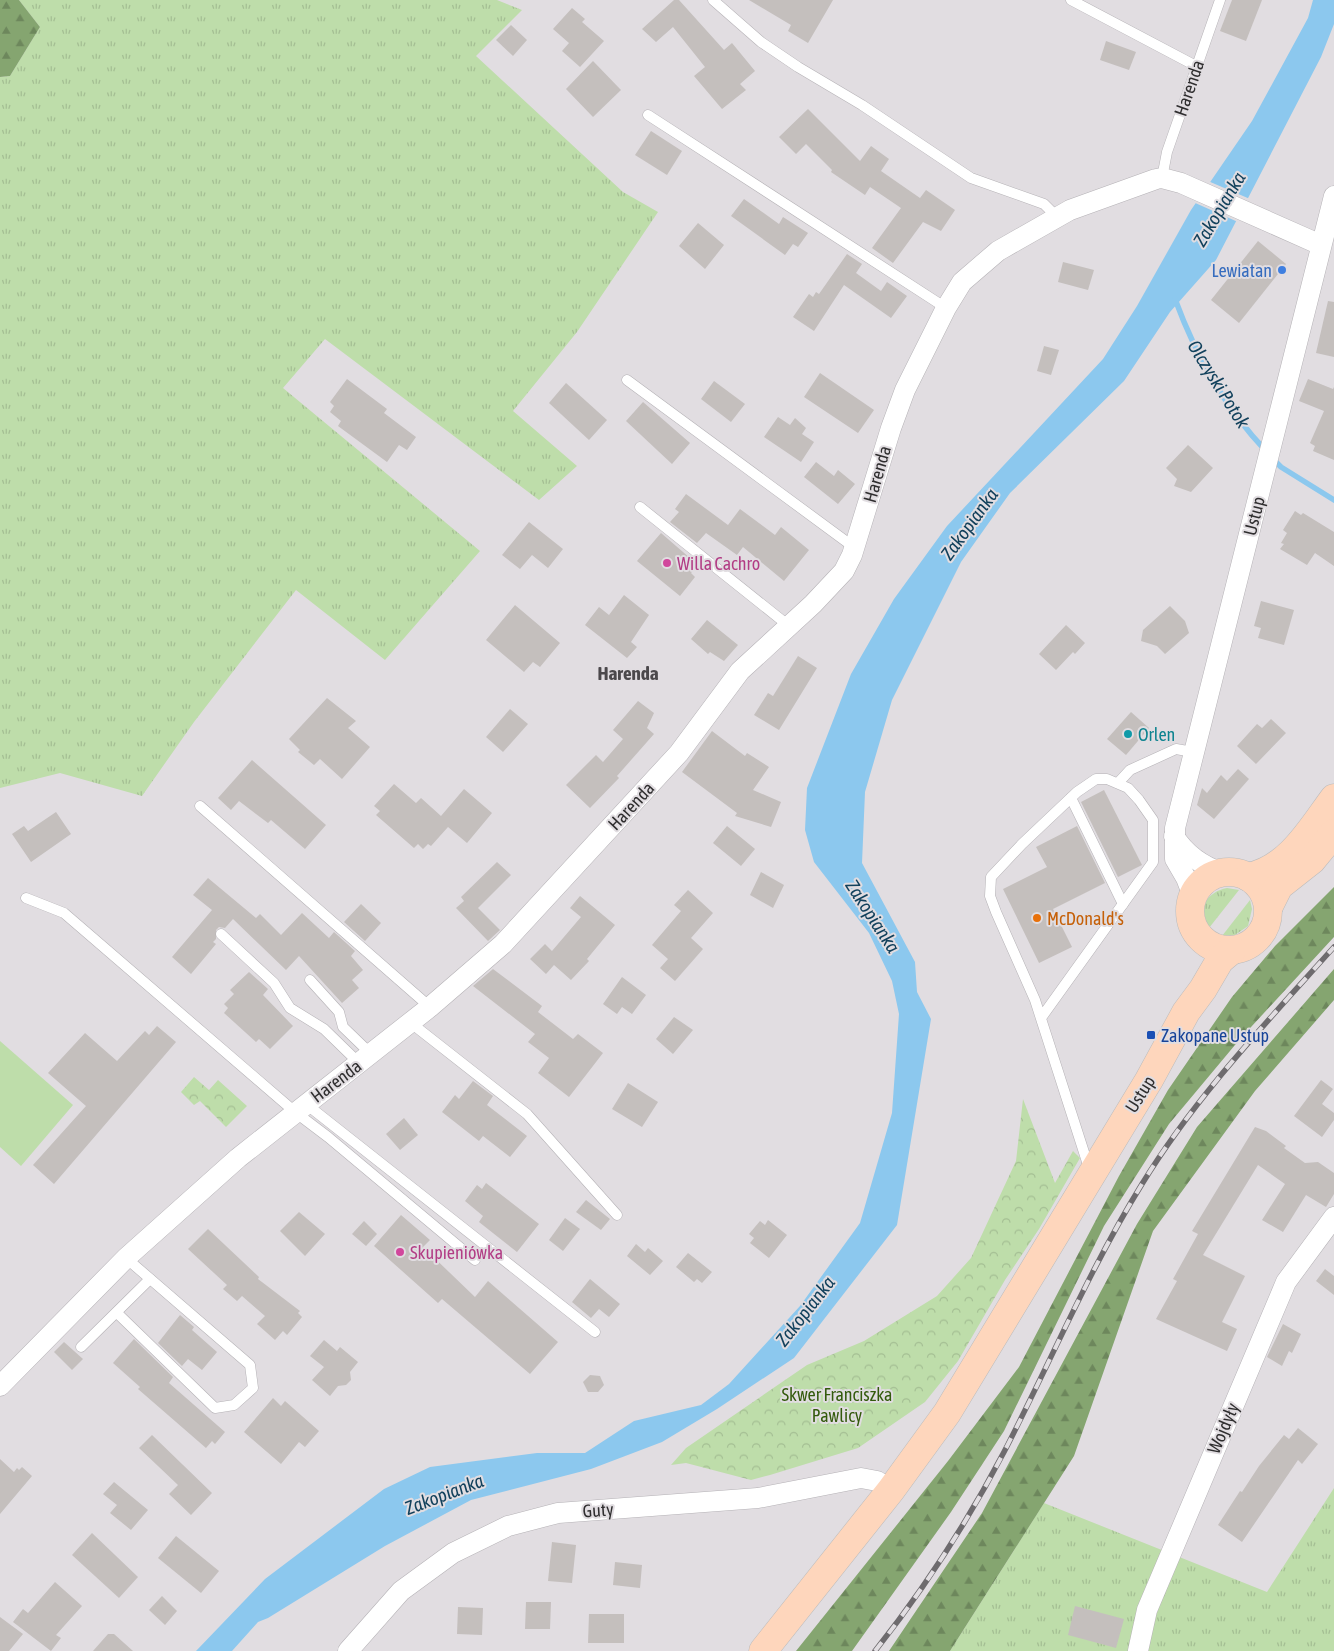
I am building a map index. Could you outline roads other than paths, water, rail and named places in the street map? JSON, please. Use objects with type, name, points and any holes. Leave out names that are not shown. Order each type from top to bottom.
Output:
[{"type":"main road","points":[[1334,798],[1292,853],[1263,873],[1205,880],[1193,896],[1191,918],[1196,934],[1214,946],[1232,950],[1245,947],[1257,939],[1266,925],[1269,906],[1279,886],[1312,860],[1334,833]]},
{"type":"main road","points":[[1236,875],[1263,890],[1269,906]]},
{"type":"main road","name":"Ustup","points":[[1186,1012],[1198,951],[1196,934]]},
{"type":"main road","name":"Ustup","points":[[763,1651],[891,1490],[935,1431],[967,1382],[1162,1059],[1186,1012],[1204,989],[1220,960],[1232,950]]},
{"type":"street","name":"Harenda","points":[[0,1386],[126,1258],[238,1158],[411,1023],[503,944],[674,759],[746,664],[789,626],[844,571],[855,548],[901,399],[946,308],[962,282],[983,262],[1014,241],[1057,217],[1088,203],[1172,180]]},
{"type":"street","points":[[1172,180],[1321,245]]},
{"type":"street","name":"Ustup","points":[[1193,896],[1175,858],[1174,836],[1193,752],[1215,677],[1334,196]]},
{"type":"street","points":[[1174,836],[1184,851],[1196,859],[1236,875]]},
{"type":"street","name":"Wojdyły","points":[[1138,1651],[1147,1610],[1286,1282],[1334,1217]]},
{"type":"street","name":"Guty","points":[[348,1651],[401,1591],[453,1554],[508,1526],[558,1513],[742,1500],[861,1478],[878,1481],[891,1490]]},
{"type":"lane","points":[[713,0],[761,42],[798,68],[862,105],[971,178],[1044,204],[1057,217]]},
{"type":"lane","points":[[1070,0],[1196,66]]},
{"type":"lane","name":"Harenda","points":[[1172,180],[1167,152],[1220,0]]},
{"type":"lane","points":[[648,115],[946,308]]},
{"type":"lane","points":[[626,380],[855,548]]},
{"type":"lane","points":[[640,507],[789,626]]},
{"type":"lane","points":[[1118,783],[1130,770],[1176,749],[1193,752]]},
{"type":"lane","points":[[1041,1018],[1153,862],[1153,820],[1128,788],[1118,783],[1096,779],[1074,795],[997,869],[989,885],[993,904],[1041,1018],[1091,1174]]},
{"type":"lane","points":[[1074,795],[1123,904]]},
{"type":"lane","points":[[200,806],[430,1007]]},
{"type":"lane","points":[[26,898],[64,914],[301,1108],[595,1332]]},
{"type":"lane","points":[[221,934],[274,984],[290,1008],[324,1029],[365,1059]]},
{"type":"lane","points":[[310,980],[338,1012],[343,1027],[365,1059]]},
{"type":"lane","points":[[411,1023],[527,1114],[617,1215]]},
{"type":"lane","points":[[301,1108],[328,1136],[475,1260]]},
{"type":"lane","points":[[117,1313],[215,1408],[234,1405],[253,1388],[250,1366],[126,1258]]},
{"type":"lane","points":[[81,1347],[150,1279]]},
{"type":"water","name":"Zakopianka","points":[[1313,0],[1334,0],[1334,24],[1321,57],[1216,260],[1170,312],[1124,381],[1010,493],[961,562],[892,700],[865,792],[862,863],[915,962],[917,992],[931,1019],[897,1225],[794,1358],[717,1409],[662,1442],[591,1469],[471,1500],[385,1546],[268,1618],[258,1622],[232,1651],[196,1651],[265,1579],[384,1489],[430,1467],[537,1453],[585,1453],[634,1421],[701,1405],[729,1384],[800,1306],[860,1223],[892,1113],[899,1014],[892,981],[869,933],[814,862],[805,830],[807,788],[851,674],[894,599],[947,526],[1103,359],[1137,306],[1191,210],[1252,121],[1308,18]]},
{"type":"waterway","name":"Olczyski Potok","points":[[1175,299],[1192,341],[1224,399],[1266,451]]},
{"type":"waterway","name":"Olczyski Potok","points":[[1272,458],[1281,467],[1334,500]]},
{"type":"railway","points":[[875,1651],[928,1580],[975,1504],[1004,1452],[1070,1317],[1142,1184],[1185,1121],[1232,1061],[1334,947]]},
{"type":"place","name":"Lewiatan","points":[[1282,270]]},
{"type":"place","name":"Willa Cachro","points":[[667,563]]},
{"type":"place","name":"Orlen","points":[[1128,734]]},
{"type":"place","name":"McDonald's","points":[[1037,918]]},
{"type":"place","name":"Zakopane Ustup","points":[[1151,1035]]},
{"type":"place","name":"Skupieniówka","points":[[400,1252]]},
{"type":"district","name":"Harenda","points":[[628,673]]},
{"type":"park label","name":"Skwer Franciszka Pawlicy","points":[[837,1404]]}]
